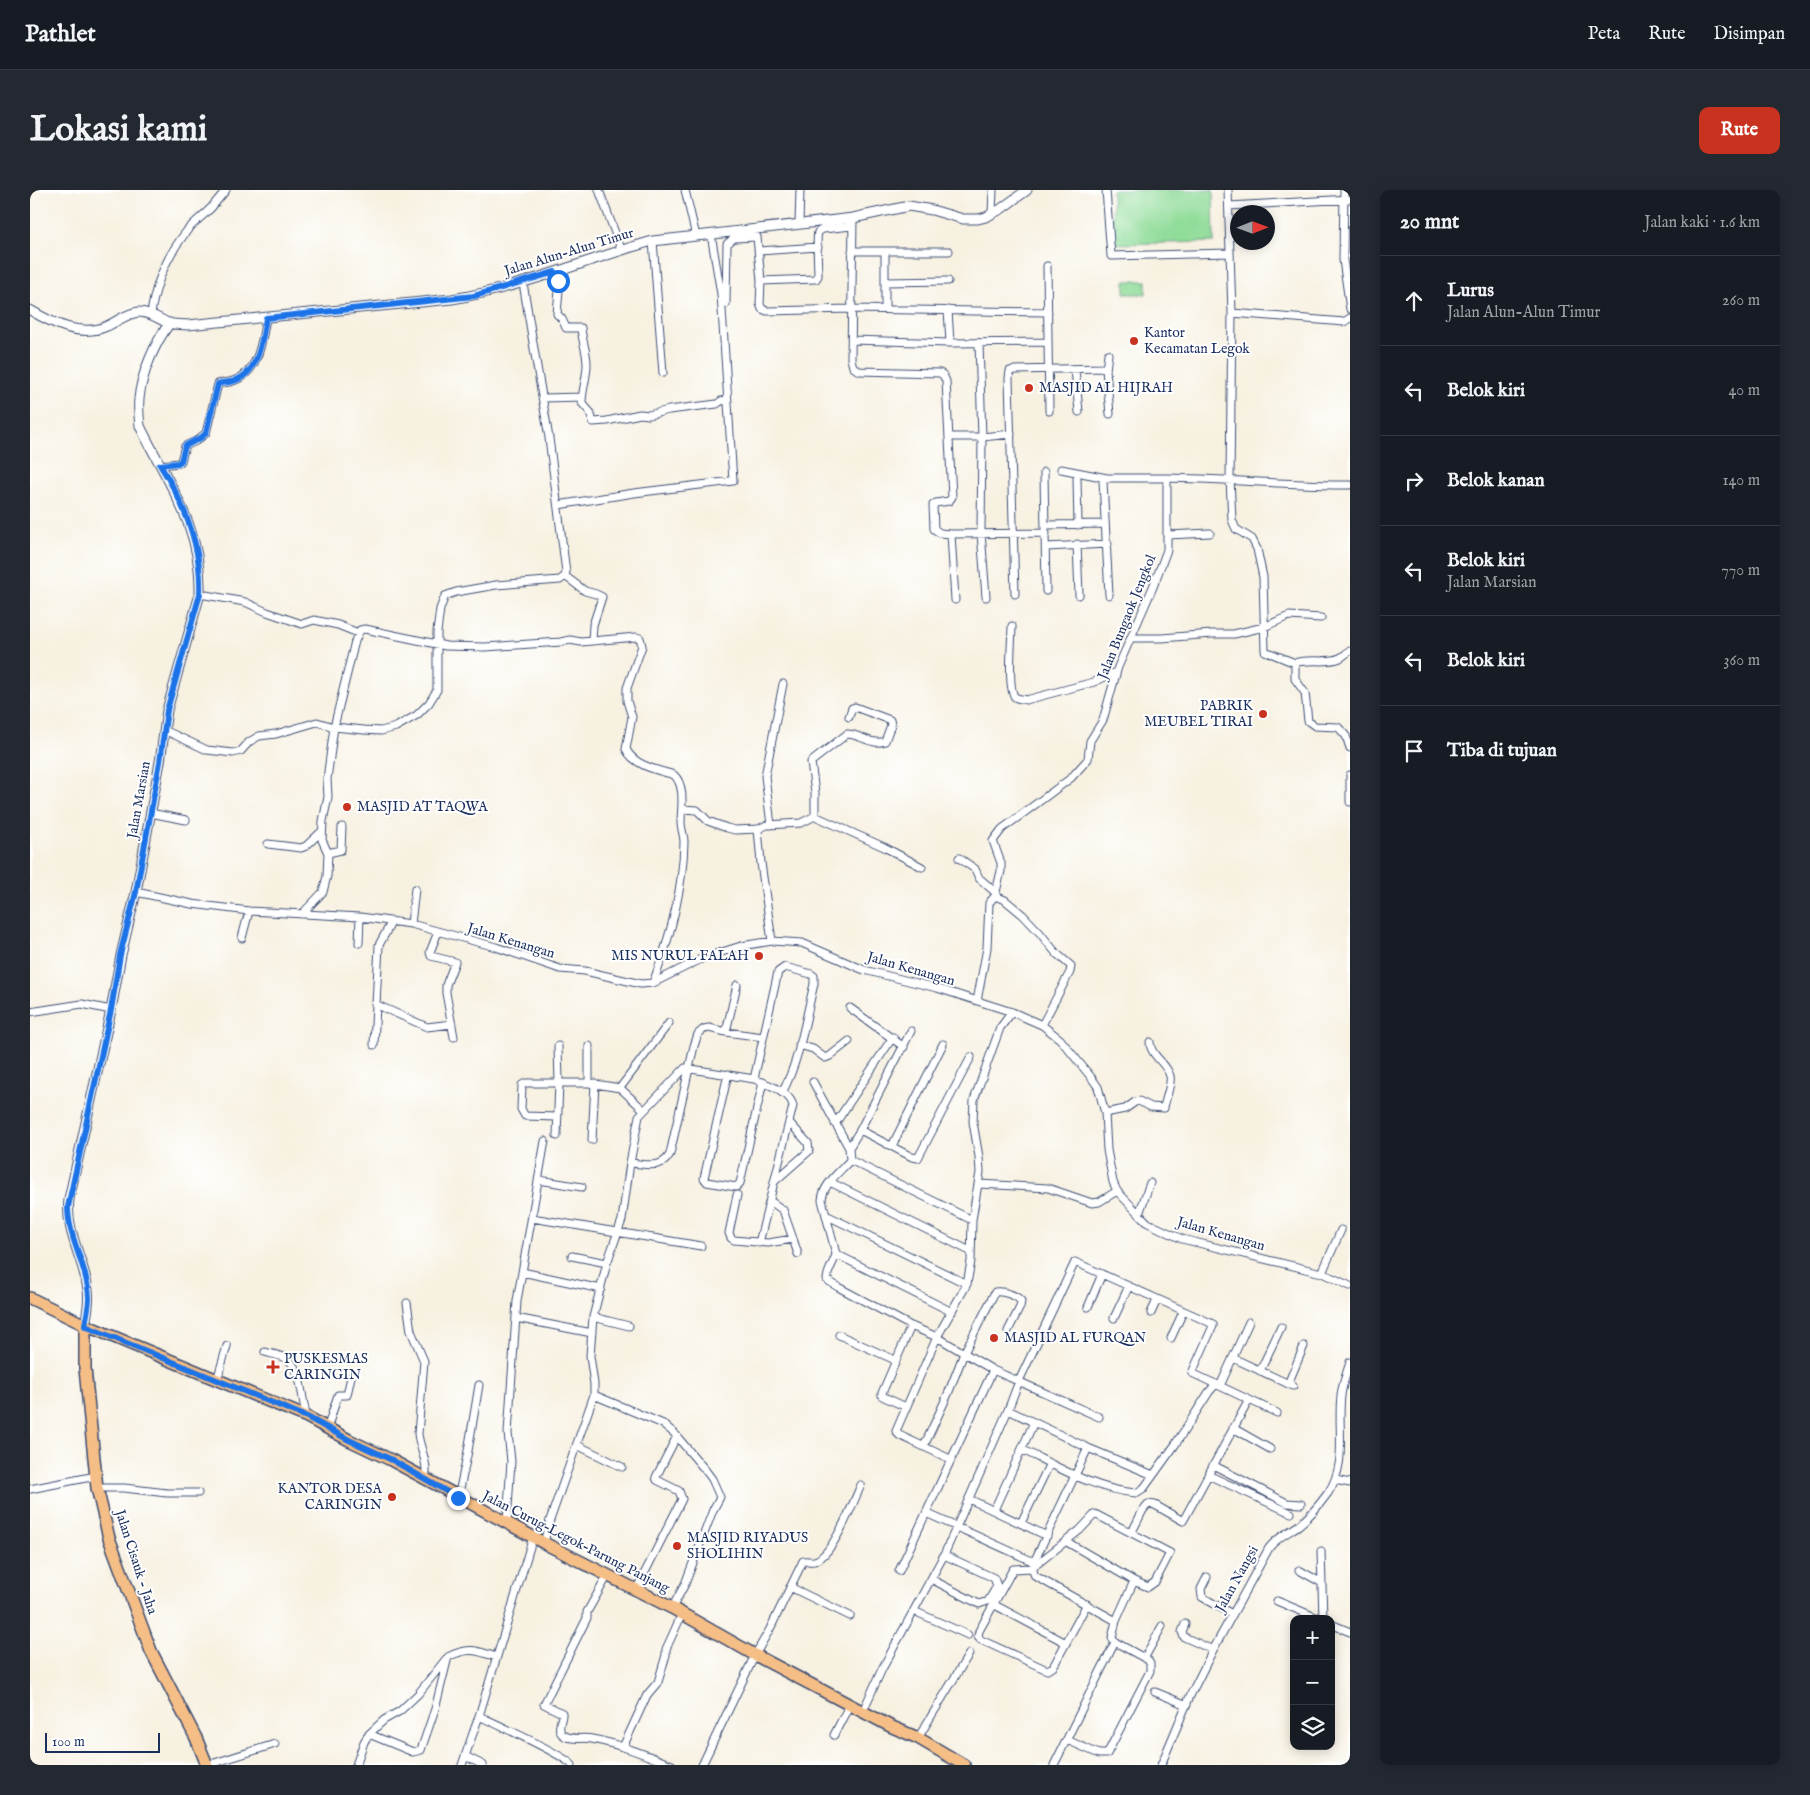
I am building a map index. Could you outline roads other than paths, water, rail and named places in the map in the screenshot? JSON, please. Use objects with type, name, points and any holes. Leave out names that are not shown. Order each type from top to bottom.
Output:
[{"type":"main road","name":"Jalan Curug–Legok–Parung Panjang","points":[[30,1298],[85,1326],[307,1417],[327,1429],[392,1460],[458,1498],[677,1611],[755,1655],[890,1726],[918,1738],[964,1765]]},
{"type":"main road","name":"Jalan Cisauk - Jaha","points":[[85,1326],[85,1369],[96,1482],[109,1538],[151,1651],[208,1765]]},
{"type":"street","points":[[150,314],[154,295],[172,253],[186,231],[211,208],[226,190]]},
{"type":"street","points":[[599,190],[621,249]]},
{"type":"street","points":[[685,190],[696,236]]},
{"type":"street","points":[[799,224],[800,190]]},
{"type":"street","points":[[992,214],[993,190]]},
{"type":"street","name":"Jalan Alun-Alun Timur","points":[[170,323],[188,325],[474,296],[523,283],[621,249],[653,242],[799,224],[853,222],[909,206],[963,219],[978,219],[992,214],[1027,190]]},
{"type":"street","points":[[1106,190],[1111,256],[1230,253]]},
{"type":"street","points":[[1228,190],[1232,313],[1230,479],[1234,525],[1254,542],[1259,555],[1263,577],[1265,651],[1295,663],[1302,660],[1332,660],[1342,657],[1350,650]]},
{"type":"street","points":[[1344,190],[1347,199],[1343,260],[1350,309]]},
{"type":"street","points":[[1228,206],[1347,199]]},
{"type":"street","points":[[761,281],[816,279],[818,276],[816,237],[820,230],[853,222],[852,364],[856,370],[936,373],[943,375],[946,381],[952,497],[949,501],[934,504],[933,526],[936,531],[951,534],[1013,532],[1105,524]]},
{"type":"street","points":[[558,505],[634,493],[732,481],[721,294],[711,234]]},
{"type":"street","points":[[726,304],[726,248],[729,241],[734,238],[757,237],[761,281],[760,304],[762,309],[765,310],[886,309],[1048,312]]},
{"type":"street","points":[[653,242],[664,373]]},
{"type":"street","points":[[759,251],[818,247]]},
{"type":"street","points":[[852,250],[948,251]]},
{"type":"street","points":[[885,251],[886,309]]},
{"type":"street","points":[[1047,266],[1049,412]]},
{"type":"street","points":[[555,272],[559,290],[557,314],[562,319],[566,328],[580,328],[586,349],[587,378],[582,397],[583,405],[590,412],[592,420],[596,422],[640,414],[649,415],[668,410],[717,404],[720,401],[727,400]]},
{"type":"street","points":[[886,282],[948,281]]},
{"type":"street","points":[[164,730],[207,750],[233,753],[240,751],[259,736],[276,734],[317,722],[334,727],[381,731],[396,728],[417,715],[430,703],[437,690],[437,643],[440,609],[443,599],[448,594],[496,585],[560,580],[565,576],[558,505],[543,398],[523,283]]},
{"type":"street","points":[[30,310],[60,326],[78,330],[101,328],[135,312],[150,314],[170,323]]},
{"type":"street","points":[[948,310],[950,343]]},
{"type":"street","points":[[1232,313],[1344,322],[1350,318]]},
{"type":"street","points":[[160,465],[181,461],[185,446],[206,433],[218,384],[233,382],[247,373],[256,362],[266,318]]},
{"type":"street","name":"Jalan Marsian","points":[[85,1326],[89,1300],[88,1288],[69,1225],[68,1207],[111,1010],[120,955],[136,892],[167,710],[200,594],[198,560],[191,528],[140,426],[138,400],[143,378],[164,330],[170,323]]},
{"type":"street","points":[[852,340],[950,343],[1048,342]]},
{"type":"street","points":[[979,343],[982,437],[981,533],[986,598]]},
{"type":"street","points":[[1108,354],[1106,370],[1110,414]]},
{"type":"street","points":[[1015,594],[1010,372],[1015,370],[1047,369],[1103,368],[1106,370]]},
{"type":"street","points":[[1074,369],[1079,412]]},
{"type":"street","points":[[543,398],[582,397]]},
{"type":"street","points":[[949,437],[982,437],[1011,434]]},
{"type":"street","points":[[1061,469],[1107,478],[1230,479],[1292,485],[1350,485]]},
{"type":"street","points":[[1044,472],[1046,591]]},
{"type":"street","points":[[1077,478],[1078,525]]},
{"type":"street","name":"Jalan Bungaok Jengkol","points":[[977,1001],[987,948],[989,903],[995,894],[1001,871],[1001,863],[993,841],[996,835],[1071,778],[1088,760],[1090,741],[1105,715],[1116,672],[1166,550],[1168,535],[1167,478]]},
{"type":"street","points":[[1103,481],[1108,544],[1109,595]]},
{"type":"street","points":[[1168,535],[1210,533]]},
{"type":"street","points":[[951,534],[955,600]]},
{"type":"street","points":[[1077,544],[1079,595]]},
{"type":"street","points":[[1046,547],[1108,544]]},
{"type":"street","points":[[565,576],[585,591],[602,597],[593,625],[592,641]]},
{"type":"street","points":[[200,594],[245,602],[274,615],[302,624],[314,620],[338,625],[358,633]]},
{"type":"street","points":[[1131,638],[1234,634],[1264,628],[1289,616],[1321,618]]},
{"type":"street","points":[[1012,626],[1010,661],[1012,688],[1016,698],[1026,700],[1094,682],[1116,672]]},
{"type":"street","points":[[302,914],[323,892],[327,876],[328,853],[322,840],[322,831],[327,806],[327,779],[334,727],[358,633],[365,629],[446,646],[485,647],[570,640],[581,642],[633,636],[640,638],[642,646],[627,688],[627,701],[632,717],[626,749],[630,755],[644,765],[678,778],[684,841],[682,872],[676,910],[653,983]]},
{"type":"street","points":[[1295,663],[1295,679],[1305,694],[1308,721],[1315,726],[1338,727],[1346,736],[1350,748]]},
{"type":"street","points":[[771,825],[765,776],[783,684]]},
{"type":"street","points":[[815,816],[812,760],[819,758],[849,734],[879,743],[885,741],[891,725],[890,720],[858,707],[852,708],[849,717]]},
{"type":"street","points":[[1350,775],[1350,802]]},
{"type":"street","points":[[682,809],[697,810],[708,821],[735,830],[801,823],[815,816]]},
{"type":"street","points":[[150,813],[186,820]]},
{"type":"street","points":[[815,816],[884,847],[922,867]]},
{"type":"street","points":[[328,853],[341,850],[342,827]]},
{"type":"street","points":[[758,829],[772,941]]},
{"type":"street","points":[[268,844],[301,848],[322,831]]},
{"type":"street","points":[[959,858],[975,869],[979,878],[995,894],[1006,900],[1023,915],[1056,953],[1071,966],[1070,972],[1042,1025]]},
{"type":"street","points":[[411,924],[415,889]]},
{"type":"street","name":"Jalan Kenangan","points":[[136,892],[192,904],[249,911],[360,917],[411,924],[496,948],[560,969],[585,971],[641,984],[653,983],[703,958],[741,946],[772,941],[802,943],[864,970],[937,988],[1012,1012],[1042,1025],[1060,1039],[1098,1087],[1105,1113],[1107,1150],[1113,1182],[1117,1191],[1148,1223],[1182,1239],[1322,1273],[1350,1286]]},
{"type":"street","points":[[242,938],[249,911]]},
{"type":"street","points":[[359,943],[360,917]]},
{"type":"street","points":[[374,1045],[379,945],[392,921]]},
{"type":"street","points":[[438,932],[430,952],[431,956],[455,962],[446,985],[454,1037]]},
{"type":"street","points":[[754,1079],[778,972],[785,967],[811,974],[815,980],[792,1074],[782,1093]]},
{"type":"street","points":[[726,1032],[737,985]]},
{"type":"street","points":[[30,1012],[82,1004],[111,1010]]},
{"type":"street","points":[[375,1004],[427,1027],[452,1024]]},
{"type":"street","points":[[850,1008],[893,1037],[904,1047]]},
{"type":"street","points":[[950,1459],[897,1433],[896,1428],[937,1338],[967,1284],[971,1260],[972,1220],[979,1184],[980,1164],[973,1122],[974,1100],[1000,1028],[1012,1012]]},
{"type":"street","points":[[620,1088],[669,1023]]},
{"type":"street","points":[[630,1163],[659,1165],[668,1159],[694,1046],[700,1032],[709,1028],[762,1037]]},
{"type":"street","points":[[849,1148],[911,1031]]},
{"type":"street","points":[[835,1124],[893,1037]]},
{"type":"street","points":[[799,1044],[813,1049],[826,1058],[849,1041]]},
{"type":"street","points":[[1105,1113],[1125,1109],[1139,1101],[1151,1107],[1164,1108],[1170,1078],[1169,1073],[1150,1048],[1150,1042]]},
{"type":"street","points":[[892,1146],[944,1044]]},
{"type":"street","points":[[557,1136],[558,1046]]},
{"type":"street","points":[[589,1046],[592,1083],[592,1140]]},
{"type":"street","points":[[860,1130],[912,1158],[917,1158],[920,1156],[971,1057]]},
{"type":"street","points":[[544,1543],[549,1523],[594,1395],[590,1356],[594,1317],[606,1264],[618,1233],[623,1213],[637,1122],[644,1110],[685,1068],[754,1079],[789,1096],[793,1102],[760,1243]]},
{"type":"street","points":[[728,1074],[707,1159],[704,1178],[707,1182],[732,1187],[736,1187],[740,1183],[763,1082]]},
{"type":"street","points":[[557,1117],[525,1116],[521,1110],[522,1085],[526,1083],[559,1082],[592,1083],[620,1088],[644,1110]]},
{"type":"street","points":[[813,1082],[849,1148],[850,1160],[826,1186],[823,1193],[822,1200],[836,1254],[828,1272],[827,1280],[993,1370],[1099,1417]]},
{"type":"street","points":[[776,1180],[809,1151],[808,1143],[789,1122]]},
{"type":"street","points":[[507,1523],[511,1461],[508,1433],[516,1318],[522,1272],[545,1141]]},
{"type":"street","points":[[850,1160],[972,1220]]},
{"type":"street","points":[[539,1180],[582,1187]]},
{"type":"street","points":[[830,1182],[970,1251]]},
{"type":"street","points":[[1139,1214],[1150,1183]]},
{"type":"street","points":[[979,1184],[1048,1188],[1092,1203],[1099,1202],[1117,1191]]},
{"type":"street","points":[[737,1195],[729,1233],[731,1238],[760,1243],[775,1243],[793,1239]]},
{"type":"street","points":[[770,1201],[783,1210],[798,1254]]},
{"type":"street","points":[[826,1214],[967,1284]]},
{"type":"street","points":[[532,1218],[701,1246]]},
{"type":"street","points":[[1322,1273],[1341,1230]]},
{"type":"street","points":[[836,1254],[952,1312]]},
{"type":"street","points":[[572,1256],[606,1264]]},
{"type":"street","points":[[863,1711],[882,1669],[944,1555],[1019,1381],[1075,1262],[1214,1325],[1192,1373],[1276,1413]]},
{"type":"street","points":[[522,1272],[601,1289]]},
{"type":"street","points":[[1088,1307],[1102,1274]]},
{"type":"street","points":[[1114,1318],[1129,1286]]},
{"type":"street","points":[[924,1446],[964,1354],[995,1292],[1018,1297],[1021,1301],[1008,1331]]},
{"type":"street","points":[[1151,1313],[1157,1300]]},
{"type":"street","points":[[407,1303],[411,1331],[424,1361],[418,1434],[419,1443],[426,1460],[425,1480]]},
{"type":"street","points":[[1171,1338],[1183,1312]]},
{"type":"street","points":[[594,1317],[629,1326]]},
{"type":"street","points":[[516,1318],[592,1333]]},
{"type":"street","points":[[1023,1450],[1076,1475],[1119,1492],[1136,1493],[1144,1488],[1209,1392],[1218,1385],[1233,1358],[1249,1322]]},
{"type":"street","points":[[906,1407],[882,1395],[895,1360],[911,1326]]},
{"type":"street","points":[[1260,1371],[1281,1327]]},
{"type":"street","points":[[839,1334],[895,1360]]},
{"type":"street","points":[[217,1380],[227,1346]]},
{"type":"street","points":[[1233,1358],[1290,1385],[1304,1346]]},
{"type":"street","points":[[265,1352],[284,1358],[292,1365],[302,1389],[307,1417]]},
{"type":"street","name":"Jalan Nangsi","points":[[1161,1765],[1213,1650],[1273,1542],[1306,1518],[1328,1493],[1335,1480],[1341,1459],[1341,1393],[1348,1378],[1350,1362]]},
{"type":"street","points":[[898,1571],[993,1370]]},
{"type":"street","points":[[327,1429],[338,1395],[347,1395],[351,1378]]},
{"type":"street","points":[[458,1498],[479,1386]]},
{"type":"street","points":[[594,1395],[663,1424],[677,1436],[712,1479],[720,1497],[713,1510],[685,1584],[658,1682],[647,1695],[623,1747]]},
{"type":"street","points":[[1132,1532],[1148,1504],[1155,1505],[1183,1521],[1249,1400]]},
{"type":"street","points":[[1008,1410],[1088,1448],[1153,1475]]},
{"type":"street","points":[[994,1510],[1023,1450],[1034,1422]]},
{"type":"street","points":[[1234,1428],[1270,1449]]},
{"type":"street","points":[[636,1590],[682,1499],[682,1494],[679,1491],[656,1479],[656,1474],[677,1436]]},
{"type":"street","points":[[577,1445],[622,1467]]},
{"type":"street","points":[[1088,1448],[1033,1565],[1035,1576],[1116,1621]]},
{"type":"street","points":[[1021,1523],[1050,1462]]},
{"type":"street","points":[[1210,1470],[1286,1503],[1301,1504]]},
{"type":"street","points":[[1210,1470],[1291,1513]]},
{"type":"street","points":[[1335,1480],[1350,1483]]},
{"type":"street","points":[[30,1489],[96,1482],[124,1488],[167,1493],[198,1494]]},
{"type":"street","points":[[702,1765],[803,1561],[815,1561],[829,1548],[845,1522],[861,1485]]},
{"type":"street","points":[[968,1499],[1047,1536]]},
{"type":"street","points":[[926,1513],[1033,1565]]},
{"type":"street","points":[[1067,1542],[1134,1581],[1148,1586],[1153,1584],[1170,1553],[1095,1514],[1067,1542],[1033,1565],[1013,1569],[979,1631],[978,1637],[1047,1670],[1053,1667],[1087,1604]]},
{"type":"street","points":[[462,1765],[479,1716],[533,1537]]},
{"type":"street","points":[[1321,1551],[1321,1615]]},
{"type":"street","points":[[931,1579],[979,1604],[988,1601],[997,1586],[994,1578],[944,1555]]},
{"type":"street","points":[[1299,1570],[1322,1583]]},
{"type":"street","points":[[608,1575],[587,1612],[587,1618],[544,1704],[562,1713],[559,1729],[562,1735],[569,1738],[594,1739],[623,1747],[672,1765]]},
{"type":"street","points":[[1207,1577],[1201,1589],[1202,1597],[1232,1614]]},
{"type":"street","points":[[1067,1740],[1099,1754],[1107,1754],[1150,1671],[1150,1663],[1145,1657],[1115,1642],[1112,1636],[1116,1621],[1134,1581]]},
{"type":"street","points":[[790,1587],[850,1616]]},
{"type":"street","points":[[1277,1601],[1311,1615]]},
{"type":"street","points":[[993,1604],[1066,1643]]},
{"type":"street","points":[[914,1611],[968,1635]]},
{"type":"street","points":[[1185,1624],[1182,1632],[1184,1636],[1213,1650]]},
{"type":"street","points":[[1145,1657],[1162,1626]]},
{"type":"street","points":[[1335,1626],[1350,1632]]},
{"type":"street","points":[[1054,1765],[1115,1642]]},
{"type":"street","points":[[356,1765],[364,1742],[369,1734],[384,1720],[400,1711],[418,1694],[448,1657],[465,1650],[473,1650],[496,1657]]},
{"type":"street","points":[[918,1738],[969,1654]]},
{"type":"street","points":[[369,1734],[413,1752],[420,1751],[435,1709],[448,1657]]},
{"type":"street","points":[[1155,1692],[1187,1706]]},
{"type":"street","points":[[834,1735],[850,1704]]},
{"type":"street","points":[[479,1716],[569,1761],[572,1765]]},
{"type":"street","points":[[208,1765],[275,1744]]},
{"type":"street","points":[[465,1756],[483,1765]]},
{"type":"place","name":"Kantor Kecamatan Legok","points":[[1134,341]]},
{"type":"place","name":"MASJID AL HIJRAH","points":[[1029,388]]},
{"type":"place","name":"PABRIK MEUBEL TIRAI","points":[[1263,714]]},
{"type":"place","name":"MASJID AT TAQWA","points":[[347,807]]},
{"type":"place","name":"MIS NURUL FALAH","points":[[759,956]]},
{"type":"place","name":"MASJID AL FURQAN","points":[[994,1338]]},
{"type":"place","name":"PUSKESMAS CARINGIN","points":[[273,1367]]},
{"type":"place","name":"KANTOR DESA CARINGIN","points":[[392,1497]]},
{"type":"place","name":"MASJID RIYADUS SHOLIHIN","points":[[677,1546]]}]
